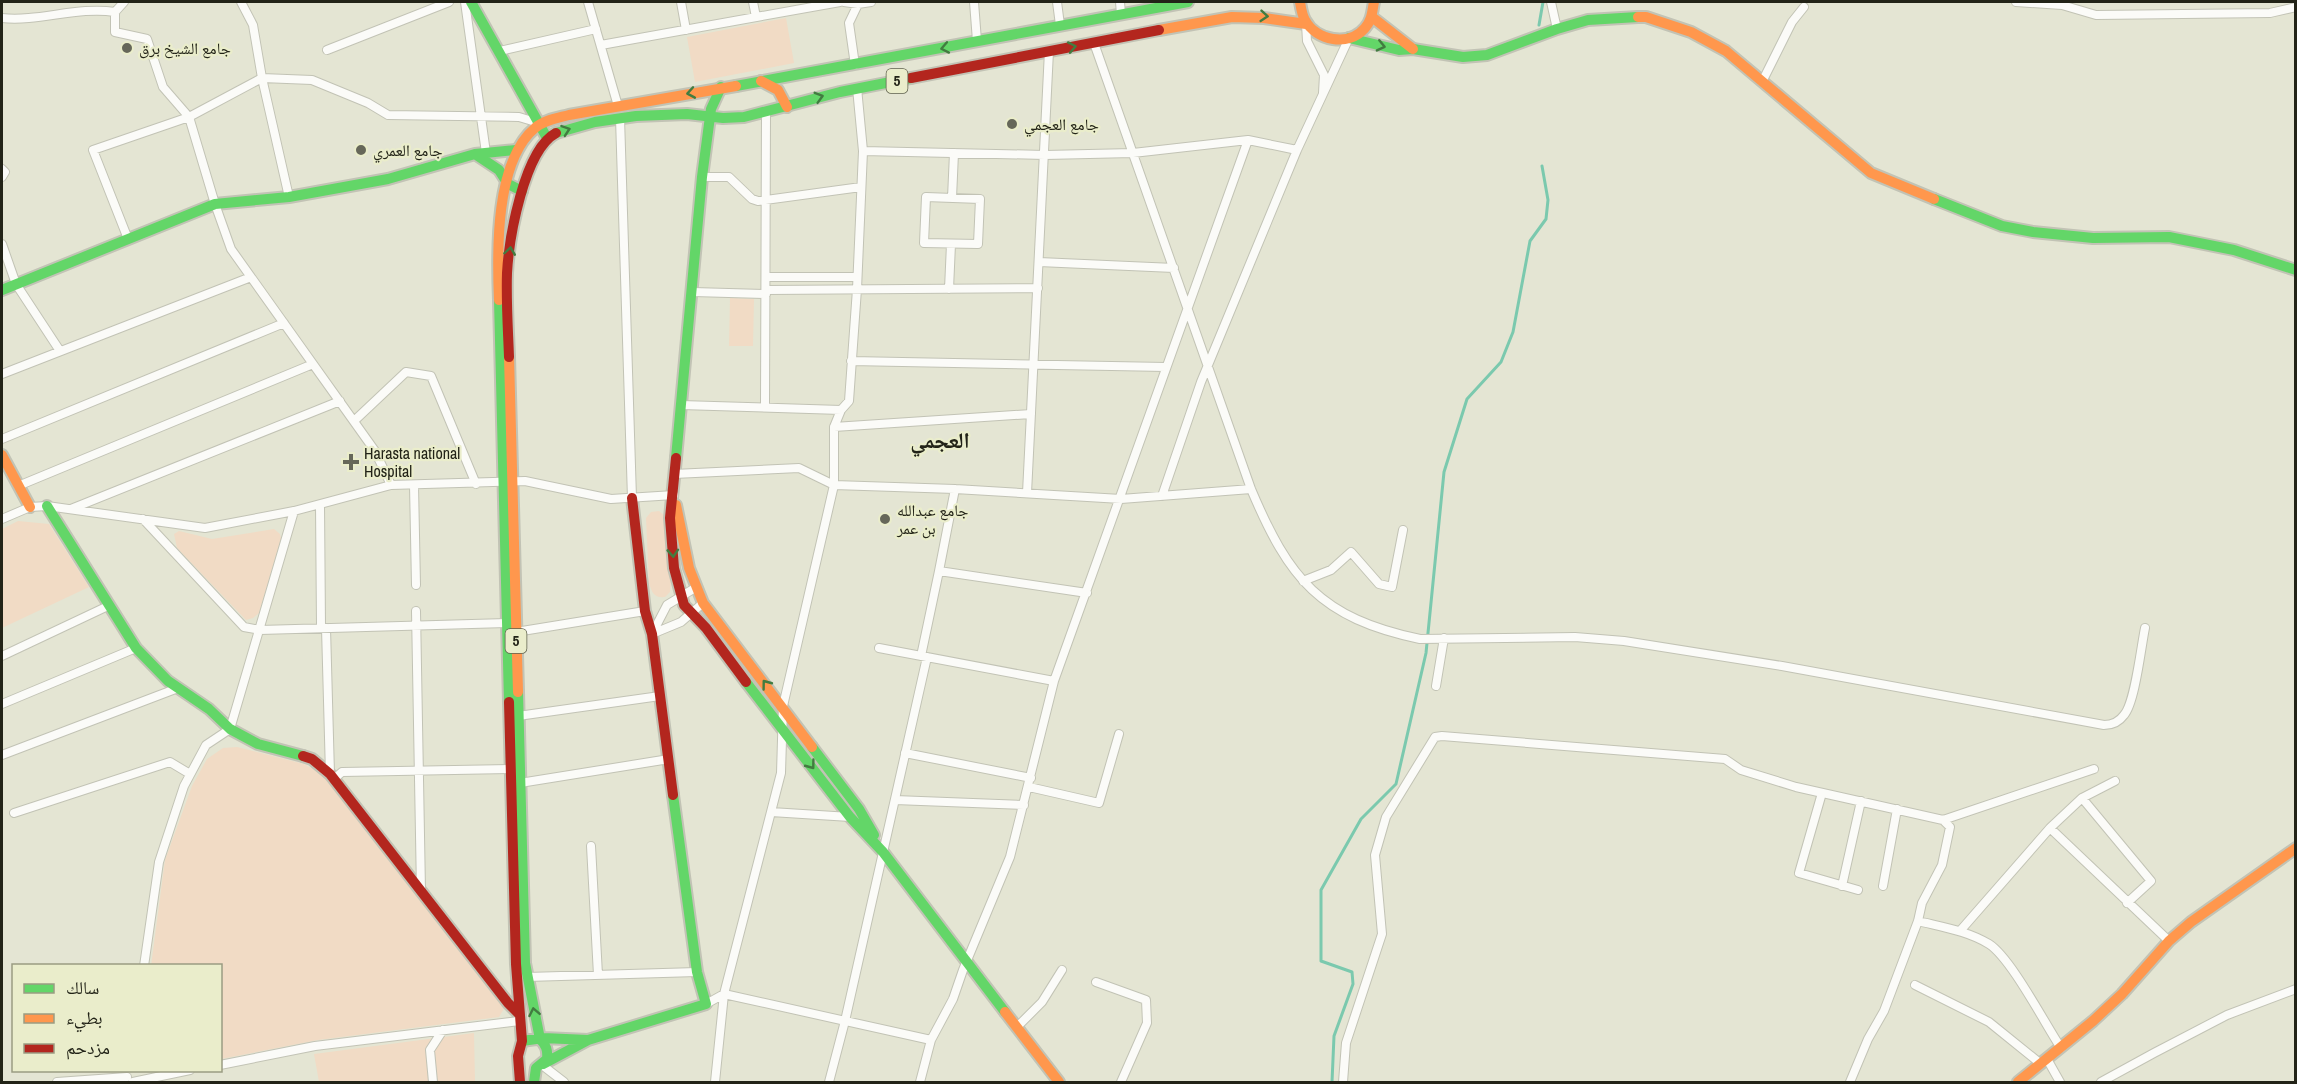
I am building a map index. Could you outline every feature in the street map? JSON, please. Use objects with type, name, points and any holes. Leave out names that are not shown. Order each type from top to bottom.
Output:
[{"type":"main road","points":[[471,2],[547,138]]},
{"type":"main road","name":"5","points":[[534,1083],[539,1066],[547,1059],[548,1052],[540,1039],[525,963],[520,783],[515,769],[518,716],[516,632],[498,273],[500,222],[516,150],[525,136],[540,124],[569,115],[855,65],[1188,2]]},
{"type":"main road","points":[[1300,2],[1306,24],[1314,33],[1325,39],[1337,41],[1349,38],[1366,26],[1372,17],[1374,2]]},
{"type":"main road","name":"5","points":[[520,1083],[517,1048],[522,1041],[519,1018],[515,769],[507,623],[507,273],[513,225],[522,191],[538,152],[547,138],[571,128],[620,118],[685,114],[727,118],[766,113],[856,88],[1221,18],[1248,15],[1273,17],[1306,24]]},
{"type":"main road","points":[[1372,17],[1413,49]]},
{"type":"main road","points":[[1349,38],[1399,50],[1413,49],[1463,57],[1487,55],[1557,29],[1608,17],[1646,17],[1691,32],[1726,51],[1870,173],[2002,225],[2033,232],[2093,238],[2169,237],[2234,250],[2295,270]]},
{"type":"main road","points":[[1007,59],[1015,42],[1031,31]]},
{"type":"main road","points":[[761,81],[777,88],[784,96],[787,107]]},
{"type":"main road","points":[[721,87],[710,117],[702,177],[693,292],[674,474],[674,495],[670,518],[674,568],[684,605],[690,614],[706,628],[782,731],[850,817],[883,852],[1059,1083]]},
{"type":"main road","points":[[2,290],[215,204],[289,197],[388,179],[481,153],[516,150]]},
{"type":"main road","points":[[481,153],[499,170],[508,184],[522,191]]},
{"type":"main road","points":[[2,455],[30,507]]},
{"type":"main road","points":[[674,495],[696,588],[704,603],[859,809],[883,852]]},
{"type":"main road","points":[[520,1062],[527,1067],[539,1066],[588,1040],[706,1004],[697,972],[652,634],[645,611],[632,498]]},
{"type":"main road","points":[[47,506],[136,648],[168,681],[209,709],[230,729],[258,744],[312,759],[332,776],[519,1018]]},
{"type":"main road","points":[[2018,1083],[2122,994],[2169,941],[2191,922],[2295,848]]},
{"type":"main road","points":[[522,1041],[528,1038],[588,1040]]},
{"type":"street","points":[[124,2],[115,12],[115,32],[147,39],[163,87],[189,117],[231,249],[375,451],[391,485]]},
{"type":"street","points":[[241,2],[253,25],[262,78],[289,197]]},
{"type":"street","points":[[327,50],[449,2]]},
{"type":"street","points":[[465,2],[480,118],[481,153]]},
{"type":"street","points":[[588,2],[618,106]]},
{"type":"street","points":[[681,2],[686,30]]},
{"type":"street","points":[[753,2],[756,17]]},
{"type":"street","points":[[601,45],[842,2],[871,2]]},
{"type":"street","points":[[974,2],[977,41]]},
{"type":"street","points":[[1057,2],[1060,25]]},
{"type":"street","points":[[1120,2],[1121,14]]},
{"type":"street","points":[[1551,2],[1557,29]]},
{"type":"street","points":[[2016,2],[2062,5],[2096,15],[2270,13],[2295,7]]},
{"type":"street","points":[[855,65],[849,23],[859,3]]},
{"type":"street","points":[[2,18],[66,15],[100,6],[115,12]]},
{"type":"street","points":[[1762,82],[1792,22],[1804,7]]},
{"type":"street","points":[[1306,24],[1307,41],[1324,75],[1323,97]]},
{"type":"street","points":[[500,51],[596,29]]},
{"type":"street","points":[[1162,496],[1209,364],[1297,150],[1349,38]]},
{"type":"street","points":[[1094,43],[1209,364],[1251,489],[1264,519],[1288,562],[1303,581],[1331,606],[1359,621],[1420,639],[1575,637],[1624,641],[1782,666],[2104,725],[2115,723],[2122,718],[2129,706],[2145,628]]},
{"type":"street","points":[[1027,493],[1049,51]]},
{"type":"street","points":[[128,239],[93,150],[189,117],[262,78],[312,80],[368,103],[388,115],[525,118],[540,124]]},
{"type":"street","points":[[715,1083],[724,994],[781,772],[783,706],[834,485],[834,427],[841,410],[849,401],[863,151],[856,88]]},
{"type":"street","points":[[765,407],[766,113]]},
{"type":"street","points":[[620,118],[632,498]]},
{"type":"street","points":[[863,151],[1045,155],[1133,153],[1248,140],[1297,150]]},
{"type":"street","points":[[920,1083],[931,1040],[953,999],[1010,857],[1054,681],[1248,140]]},
{"type":"street","points":[[952,198],[954,153]]},
{"type":"street","points":[[2,169],[5,172],[2,177]]},
{"type":"street","points":[[702,177],[729,177],[752,199],[767,200],[861,187]]},
{"type":"street","points":[[926,197],[980,199],[978,244],[951,243],[924,243],[926,197]]},
{"type":"street","points":[[950,289],[951,243]]},
{"type":"street","points":[[2,244],[16,284],[60,351]]},
{"type":"street","points":[[1039,261],[1174,268]]},
{"type":"street","points":[[2,374],[250,277]]},
{"type":"street","points":[[766,277],[857,277]]},
{"type":"street","points":[[693,292],[1038,288]]},
{"type":"street","points":[[2,439],[284,323]]},
{"type":"street","points":[[852,361],[1166,367]]},
{"type":"street","points":[[18,486],[313,364]]},
{"type":"street","points":[[354,421],[406,372],[431,376],[476,484]]},
{"type":"street","points":[[71,509],[340,401]]},
{"type":"street","points":[[681,405],[841,410]]},
{"type":"street","points":[[834,427],[1031,414]]},
{"type":"street","points":[[674,474],[799,468],[834,485],[955,489],[1121,499],[1251,489]]},
{"type":"street","points":[[2,519],[30,507],[47,506],[205,528],[320,505],[391,485],[525,482],[611,499],[674,495]]},
{"type":"street","points":[[414,485],[416,585]]},
{"type":"street","points":[[829,1083],[905,753],[955,489]]},
{"type":"street","points":[[320,505],[321,626],[326,628]]},
{"type":"street","points":[[144,964],[159,861],[190,774],[206,745],[230,729],[294,511]]},
{"type":"street","points":[[143,519],[244,627],[260,630],[507,623]]},
{"type":"street","points":[[1303,581],[1331,570],[1351,552],[1379,584],[1392,587],[1402,530]]},
{"type":"street","points":[[939,571],[1087,593]]},
{"type":"street","points":[[652,634],[667,605],[696,588]]},
{"type":"street","points":[[652,634],[681,622],[704,603]]},
{"type":"street","points":[[2,656],[108,606]]},
{"type":"street","points":[[416,611],[421,891]]},
{"type":"street","points":[[516,632],[645,611]]},
{"type":"street","points":[[326,628],[332,776],[342,772],[515,769]]},
{"type":"street","points":[[1436,686],[1444,638]]},
{"type":"street","points":[[2,704],[136,648]]},
{"type":"street","points":[[879,648],[1054,681]]},
{"type":"street","points":[[2,755],[178,688]]},
{"type":"street","points":[[518,716],[660,696]]},
{"type":"street","points":[[1343,1083],[1346,1043],[1382,934],[1375,855],[1386,818],[1433,733],[1725,759],[1741,770],[1822,793],[1943,820],[1950,827],[1945,857],[1922,903],[1918,921],[1884,1011],[1868,1039],[1850,1083]]},
{"type":"street","points":[[1029,786],[1099,803],[1119,734]]},
{"type":"street","points":[[905,753],[1031,778]]},
{"type":"street","points":[[520,783],[669,759]]},
{"type":"street","points":[[14,813],[170,762],[190,774]]},
{"type":"street","points":[[1943,820],[2094,769]]},
{"type":"street","points":[[1960,931],[2050,828],[2082,798],[2115,781]]},
{"type":"street","points":[[1822,793],[1799,873],[1858,890]]},
{"type":"street","points":[[2082,798],[2151,881],[2127,903]]},
{"type":"street","points":[[895,800],[1024,805]]},
{"type":"street","points":[[1842,886],[1861,801]]},
{"type":"street","points":[[1883,886],[1898,809]]},
{"type":"street","points":[[771,813],[850,817]]},
{"type":"street","points":[[2050,828],[2169,941]]},
{"type":"street","points":[[591,846],[598,975]]},
{"type":"street","points":[[1918,921],[1960,931],[1983,941],[1999,952],[2061,1048]]},
{"type":"street","points":[[1017,1028],[1042,1002],[1062,970]]},
{"type":"street","points":[[527,977],[697,972]]},
{"type":"street","points":[[1096,982],[1146,1000],[1148,1023],[1121,1083]]},
{"type":"street","points":[[1915,985],[1989,1022],[2044,1062],[2060,1083]]},
{"type":"street","points":[[2102,1083],[2228,1015],[2295,989]]},
{"type":"street","points":[[706,1004],[724,994],[931,1040]]},
{"type":"street","points":[[222,1065],[315,1046],[519,1018]]},
{"type":"street","points":[[433,1083],[430,1050],[443,1030]]},
{"type":"street","points":[[539,1066],[564,1083]]},
{"type":"street","points":[[57,1083],[181,1072]]},
{"type":"shaded area","points":[[786,18],[794,63],[695,82],[687,37]]},
{"type":"shaded area","points":[[730,298],[754,299],[753,346],[729,346]]},
{"type":"shaded area","points":[[659,511],[665,516],[671,582],[670,592],[665,597],[658,597],[654,594],[649,583],[646,518],[651,512]]},
{"type":"shaded area","points":[[18,521],[49,524],[89,587],[2,628],[2,529]]},
{"type":"shaded area","points":[[274,529],[280,534],[281,539],[259,613],[246,620],[177,548],[174,534],[179,531],[212,539]]},
{"type":"shaded area","points":[[237,747],[304,764],[323,775],[505,1007],[499,1017],[318,1040],[222,1059],[222,964],[151,964],[165,860],[192,786],[207,759],[223,748]]},
{"type":"shaded area","points":[[474,1033],[475,1082],[319,1082],[314,1054]]},
{"type":"waterway","points":[[1539,25],[1543,2]]},
{"type":"waterway","points":[[1332,1082],[1334,1036],[1353,984],[1352,972],[1321,961],[1321,890],[1361,819],[1396,784],[1426,653],[1444,472],[1467,399],[1501,362],[1513,332],[1530,241],[1546,219],[1548,200],[1542,166]]},
{"type":"traffic: fast","points":[[471,2],[547,138]]},
{"type":"traffic: fast","points":[[736,86],[1188,2]]},
{"type":"traffic: fast","points":[[1349,38],[1399,50],[1413,49],[1463,57],[1487,55],[1588,20],[1638,17]]},
{"type":"traffic: fast","points":[[556,133],[595,122],[636,116],[687,114],[723,118],[744,117],[840,92],[911,78]]},
{"type":"traffic: fast","points":[[676,458],[702,177],[711,109],[721,87]]},
{"type":"traffic: fast","points":[[2,290],[215,204],[289,197],[388,179],[475,154],[516,150]]},
{"type":"traffic: fast","points":[[475,154],[499,170],[508,184],[522,191]]},
{"type":"traffic: fast","points":[[1934,199],[2002,226],[2033,232],[2093,238],[2169,237],[2234,250],[2296,270]]},
{"type":"traffic: fast","points":[[499,300],[509,702]]},
{"type":"traffic: fast","points":[[47,506],[136,648],[168,681],[209,709],[230,729],[258,744],[303,756]]},
{"type":"traffic: fast","points":[[746,682],[850,817],[883,852],[1005,1012]]},
{"type":"traffic: fast","points":[[518,692],[525,963],[540,1039],[547,1053],[547,1059],[536,1068],[534,1082]]},
{"type":"traffic: fast","points":[[812,747],[859,809],[874,835]]},
{"type":"traffic: fast","points":[[588,1040],[706,1004],[697,972],[673,795]]},
{"type":"traffic: fast","points":[[522,1041],[543,1038],[588,1040],[543,1064]]},
{"type":"traffic: slow","points":[[1300,2],[1303,16],[1310,27],[1317,33],[1333,39],[1350,38],[1365,28],[1374,2]]},
{"type":"traffic: slow","points":[[1159,30],[1232,17],[1264,18],[1306,24]]},
{"type":"traffic: slow","points":[[1372,17],[1413,49]]},
{"type":"traffic: slow","points":[[1638,17],[1646,17],[1691,32],[1726,51],[1871,173],[1934,199]]},
{"type":"traffic: slow","points":[[761,81],[778,90],[787,107]]},
{"type":"traffic: slow","points":[[499,300],[499,233],[506,184],[512,162],[522,143],[535,128],[547,121],[569,115],[736,86]]},
{"type":"traffic: slow","points":[[509,357],[518,692]]},
{"type":"traffic: slow","points":[[2,455],[30,507]]},
{"type":"traffic: slow","points":[[676,505],[689,568],[703,603],[812,747]]},
{"type":"traffic: slow","points":[[2018,1082],[2093,1021],[2122,994],[2169,941],[2191,922],[2296,848]]},
{"type":"traffic: slow","points":[[1005,1012],[1059,1082]]},
{"type":"traffic: jam","points":[[911,78],[1159,30]]},
{"type":"traffic: jam","points":[[509,357],[507,273],[515,218],[520,196],[535,157],[545,142],[556,133]]},
{"type":"traffic: jam","points":[[676,458],[670,518],[674,568],[684,605],[706,628],[746,682]]},
{"type":"traffic: jam","points":[[632,498],[645,611],[652,634],[673,795]]},
{"type":"traffic: jam","points":[[509,702],[516,964],[522,1041],[518,1056],[520,1082]]},
{"type":"traffic: jam","points":[[303,756],[312,759],[330,774],[508,1003],[519,1014]]},
{"type":"place","name":"جامع الشيخ برق","points":[[127,48]]},
{"type":"place","name":"جامع العجمي","points":[[1012,124]]},
{"type":"place","name":"جامع العمري","points":[[361,150]]},
{"type":"place","name":"Harasta national Hospital","points":[[351,462]]},
{"type":"place","name":"جامع عبدالله بن عمر","points":[[885,519]]},
{"type":"district","name":"العجمي","points":[[940,440]]}]
